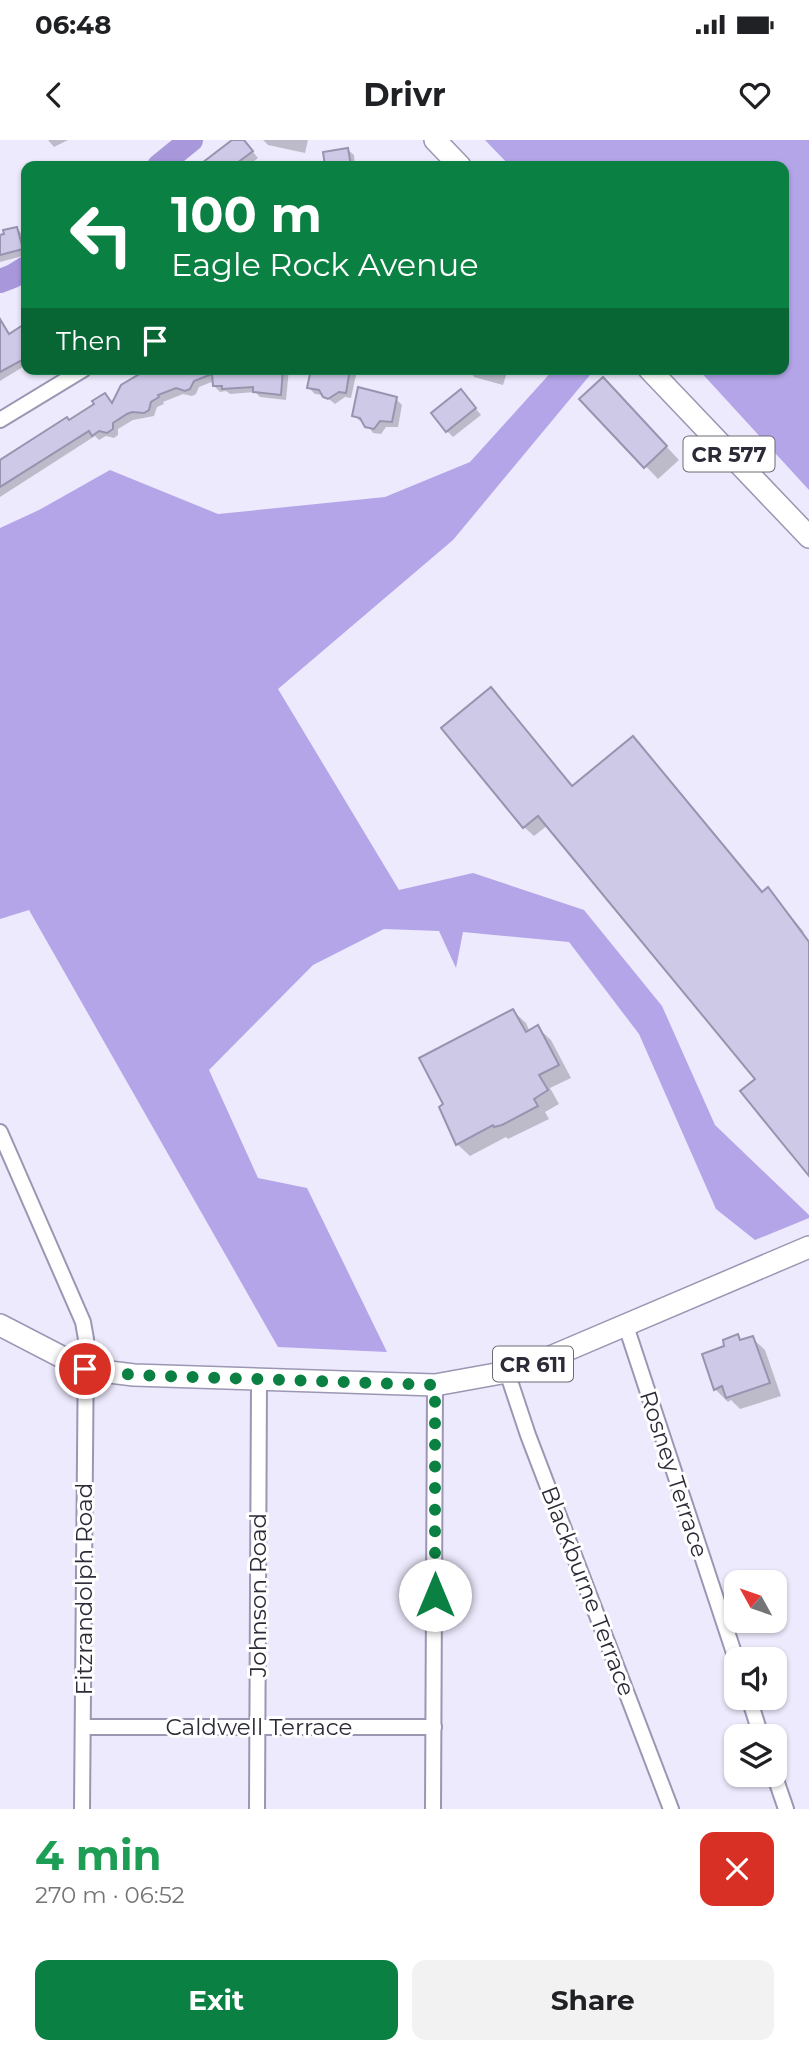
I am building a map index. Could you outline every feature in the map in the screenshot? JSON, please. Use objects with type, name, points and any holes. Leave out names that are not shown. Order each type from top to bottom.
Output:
[{"type":"main road","points":[[435,140],[455,161]]},
{"type":"main road","name":"CR 577","points":[[655,375],[809,537]]},
{"type":"main road","name":"CR 611","points":[[0,1325],[85,1369],[134,1375],[435,1385],[507,1372],[541,1361],[809,1247]]},
{"type":"street","points":[[0,420],[74,375]]},
{"type":"street","name":"Fitzrandolph Road","points":[[0,1132],[83,1322],[86,1339],[82,1809]]},
{"type":"street","name":"Rosney Terrace","points":[[626,1326],[732,1647]]},
{"type":"street","name":"Blackburne Terrace","points":[[507,1372],[528,1434],[671,1809]]},
{"type":"street","name":"Johnson Road","points":[[257,1809],[259,1380]]},
{"type":"street","points":[[433,1809],[435,1385]]},
{"type":"street","name":"Caldwell Terrace","points":[[84,1727],[434,1727]]},
{"type":"street","points":[[778,1787],[786,1809]]},
{"type":"shaded area","points":[[485,140],[809,140],[809,490],[704,375],[789,375],[789,161],[505,161]]},
{"type":"shaded area","points":[[549,375],[590,375],[453,540],[278,689],[399,890],[473,873],[584,910],[662,1006],[715,1125],[809,1215],[809,1218],[755,1240],[716,1209],[639,1034],[569,942],[463,932],[456,968],[439,931],[384,929],[313,965],[209,1070],[258,1178],[307,1188],[387,1352],[278,1347],[29,910],[0,919],[0,528],[39,510],[110,470],[218,514],[385,497],[470,462]]},
{"type":"building","points":[[232,140],[244,140],[253,151],[240,161],[205,161]]},
{"type":"building","points":[[348,148],[350,161],[324,161],[323,152]]},
{"type":"building","points":[[17,227],[21,250],[0,255],[0,235],[4,234],[3,230]]},
{"type":"building","points":[[0,319],[9,334],[21,326],[21,361],[0,372]]},
{"type":"building","points":[[138,375],[209,375],[194,381],[190,389],[185,391],[176,388],[158,395],[159,397],[151,402],[149,410],[127,414],[113,423],[113,429],[107,433],[99,431],[92,436],[89,431],[0,487],[0,460],[67,417],[69,420],[94,404],[92,401],[105,393],[112,403],[121,385]]},
{"type":"building","points":[[212,375],[283,375],[281,395],[253,392],[253,387],[222,389],[222,386],[213,386]]},
{"type":"building","points":[[310,375],[349,375],[346,393],[339,392],[328,399],[323,397],[319,390],[307,388]]},
{"type":"building","points":[[603,377],[667,446],[644,468],[579,399]]},
{"type":"building","points":[[358,387],[397,397],[392,422],[380,421],[374,429],[365,427],[360,418],[352,416]]},
{"type":"building","points":[[461,389],[476,408],[446,432],[431,413]]},
{"type":"building","points":[[491,687],[572,786],[633,736],[762,892],[768,887],[809,942],[809,1176],[740,1091],[755,1079],[538,816],[523,828],[441,728]]},
{"type":"building","points":[[513,1009],[526,1032],[538,1025],[559,1065],[539,1075],[548,1090],[534,1099],[538,1106],[502,1125],[493,1125],[456,1145],[439,1107],[443,1104],[419,1058]]},
{"type":"building","points":[[738,1334],[740,1340],[753,1336],[770,1383],[726,1398],[722,1386],[714,1390],[702,1354],[724,1346],[723,1340]]},
{"type":"waterway","points":[[165,161],[191,140]]},
{"type":"waterway","points":[[0,281],[21,271]]},
{"type":"route","points":[[85,1369],[134,1375],[435,1385],[435,1595]]}]
